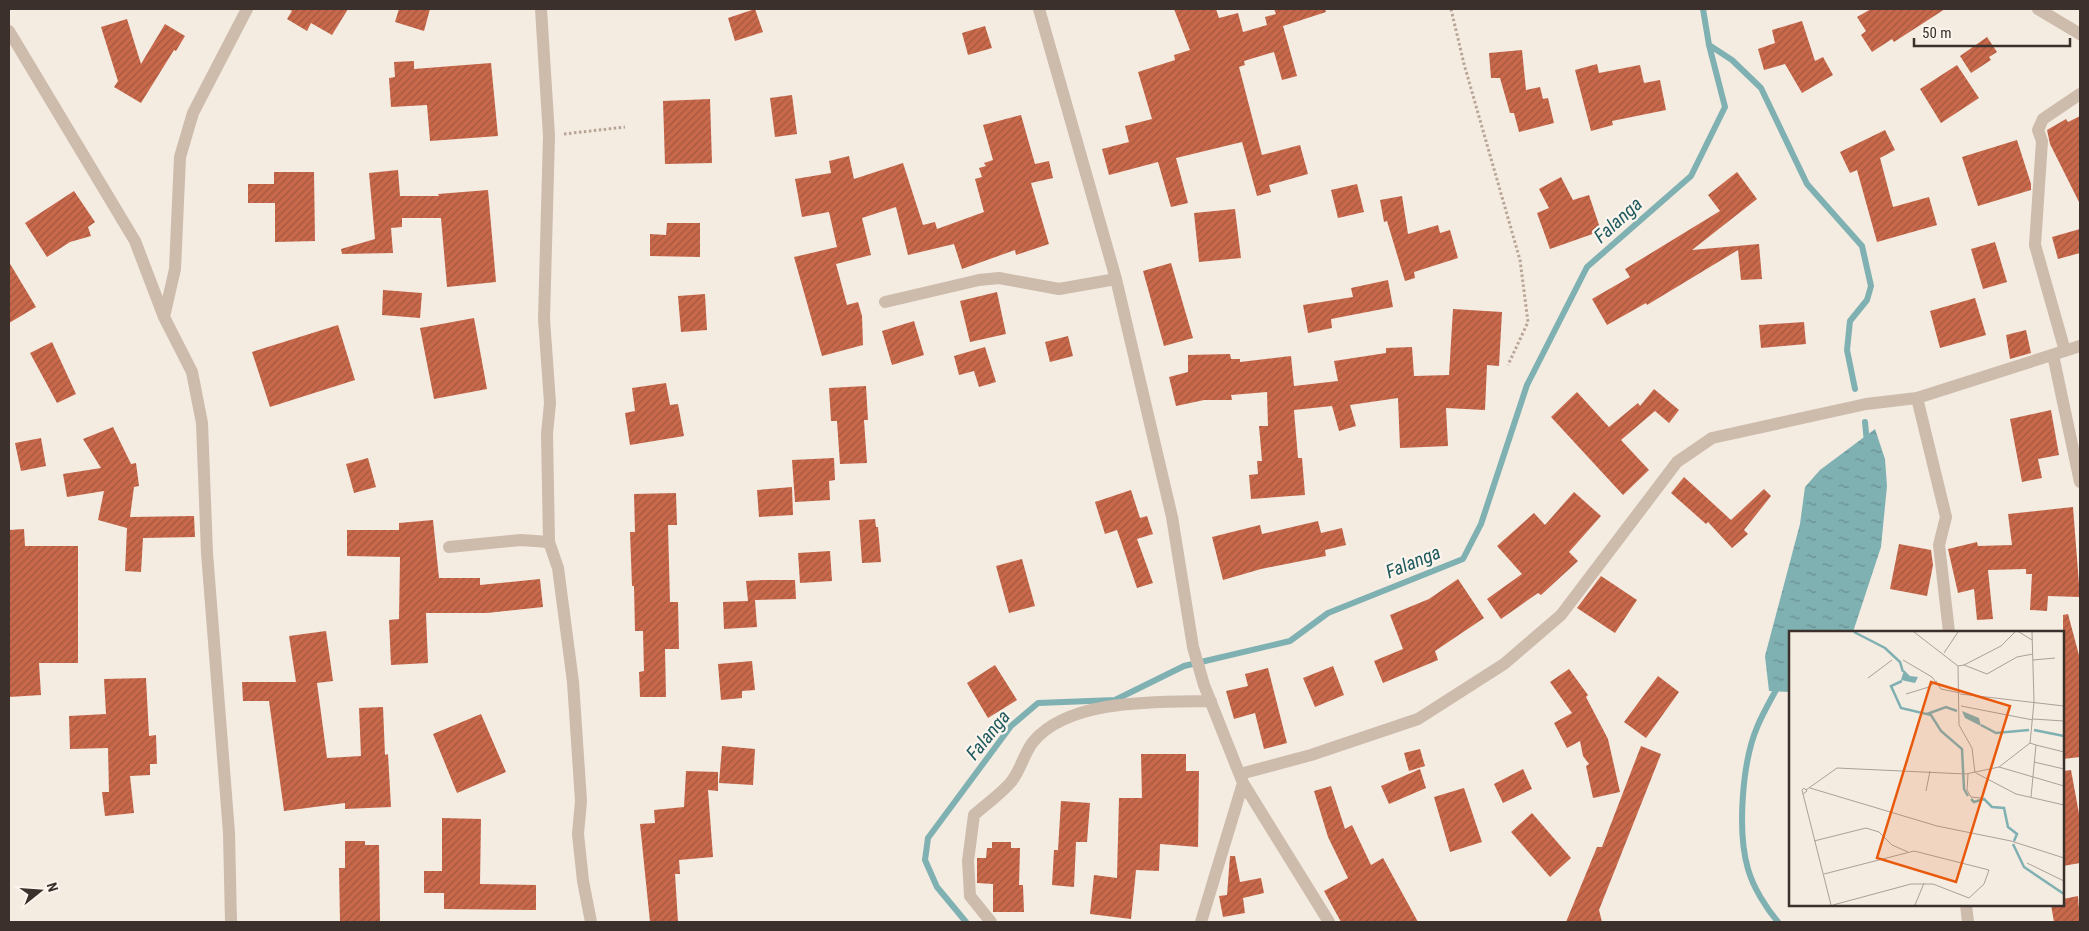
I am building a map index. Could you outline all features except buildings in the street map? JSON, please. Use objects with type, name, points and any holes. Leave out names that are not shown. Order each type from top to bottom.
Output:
[{"type":"street","points":[[164,317],[175,269],[180,157],[193,113],[247,9]]},
{"type":"street","points":[[541,9],[549,136],[544,318],[550,403],[547,434],[549,542],[558,568],[573,682],[581,801],[578,834],[583,880],[592,922]]},
{"type":"street","points":[[1040,9],[1116,279],[1172,517],[1193,647],[1204,685],[1242,779],[1329,922]]},
{"type":"street","points":[[2038,9],[2080,34]]},
{"type":"street","points":[[9,31],[134,241],[164,317],[192,372],[202,423],[207,553],[229,833],[231,922]]},
{"type":"street","points":[[2080,94],[2043,119],[2038,130],[2042,142],[2035,245],[2059,353],[2080,482]]},
{"type":"street","points":[[885,302],[979,280],[999,278],[1059,289],[1116,279]]},
{"type":"street","points":[[1242,779],[1418,719],[1504,664],[1562,615],[1677,462],[1712,438],[1860,405],[1917,398],[2080,346]]},
{"type":"street","points":[[1917,398],[1946,516],[1939,545],[1949,631]]},
{"type":"street","points":[[449,547],[521,540],[549,542]]},
{"type":"street","points":[[991,922],[970,896],[968,861],[974,815],[1012,782],[1033,742],[1058,722],[1093,710],[1127,703],[1211,701]]},
{"type":"street","points":[[1201,922],[1242,779]]},
{"type":"street","points":[[1966,906],[1968,922]]},
{"type":"path","points":[[1451,9],[1464,64],[1520,260],[1528,322],[1508,365]]},
{"type":"path","points":[[549,136],[625,127]]},
{"type":"water","points":[[1875,429],[1885,459],[1887,486],[1881,547],[1853,631],[1789,631],[1789,692],[1769,691],[1765,656],[1800,524],[1805,487],[1820,470]]},
{"type":"waterway","name":"Falanga","points":[[966,922],[937,887],[925,860],[928,838],[1011,726],[1038,703],[1115,700],[1184,666],[1290,641],[1328,613],[1463,559],[1481,524],[1527,385],[1587,267],[1691,176],[1725,107],[1709,45],[1703,9]]},
{"type":"waterway","points":[[1709,45],[1732,60],[1761,88],[1807,184],[1862,246],[1871,286],[1867,300],[1850,321],[1847,350],[1855,389]]},
{"type":"waterway","points":[[1865,422],[1867,443]]},
{"type":"waterway","points":[[1778,922],[1760,897],[1750,876],[1745,854],[1742,817],[1748,757],[1760,720],[1779,684]]}]
